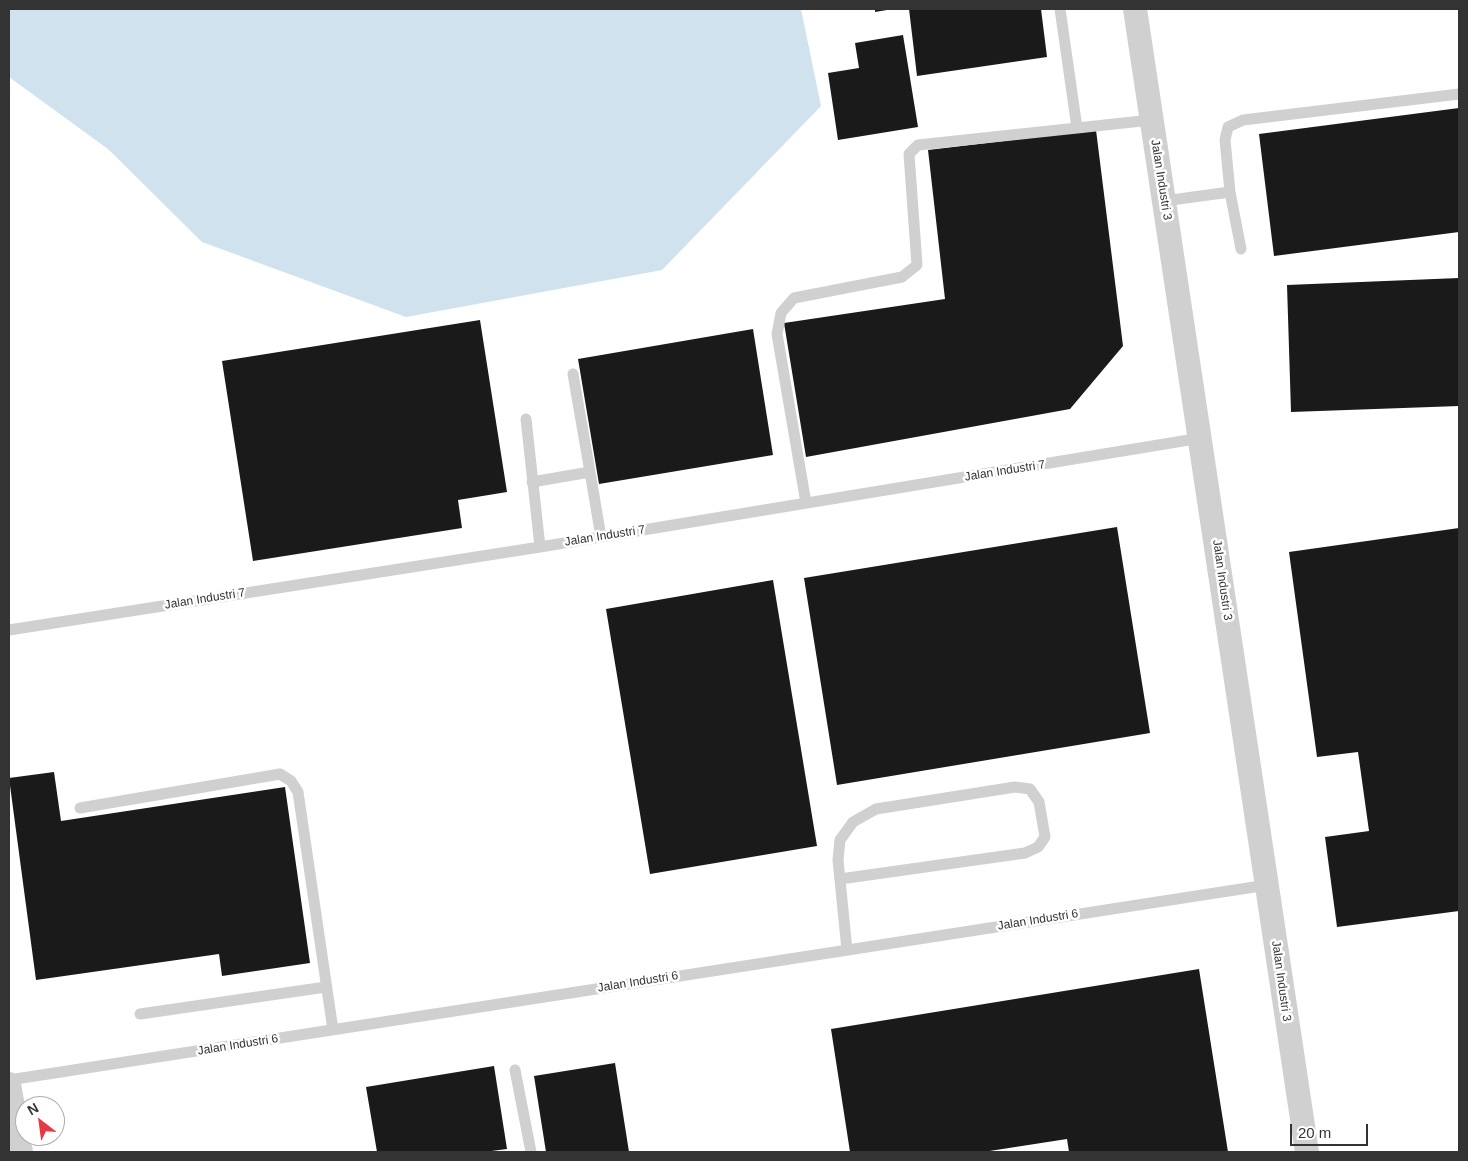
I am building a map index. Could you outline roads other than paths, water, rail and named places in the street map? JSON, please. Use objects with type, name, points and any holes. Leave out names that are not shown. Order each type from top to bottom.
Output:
[{"type":"street","name":"Jalan Industri 3","points":[[1135,9],[1307,1152]]},
{"type":"street","points":[[9,1082],[21,1152]]},
{"type":"lane","points":[[1060,9],[1077,128]]},
{"type":"lane","points":[[1241,249],[1230,192],[1225,140],[1228,127],[1243,120],[1459,94]]},
{"type":"lane","points":[[806,503],[777,334],[780,312],[794,298],[902,277],[917,265],[918,253],[909,154],[912,149],[918,145],[1151,120]]},
{"type":"lane","points":[[1164,201],[1230,192]]},
{"type":"lane","points":[[573,374],[601,537]]},
{"type":"lane","points":[[526,419],[540,547]]},
{"type":"lane","name":"Jalan Industri 7","points":[[9,630],[540,547],[1201,438]]},
{"type":"lane","points":[[532,482],[590,472]]},
{"type":"lane","points":[[80,808],[280,774],[291,781],[298,792],[333,1030]]},
{"type":"lane","points":[[840,879],[1025,854],[1038,847],[1044,837],[1039,802],[1030,789],[1015,787],[876,809],[853,822],[840,840],[840,879],[846,950]]},
{"type":"lane","name":"Jalan Industri 6","points":[[9,1082],[1267,885]]},
{"type":"lane","points":[[140,1014],[326,987]]},
{"type":"lane","points":[[515,1070],[531,1152]]},
{"type":"water","points":[[9,9],[801,9],[821,106],[662,270],[406,317],[202,242],[108,149],[9,77]]}]
